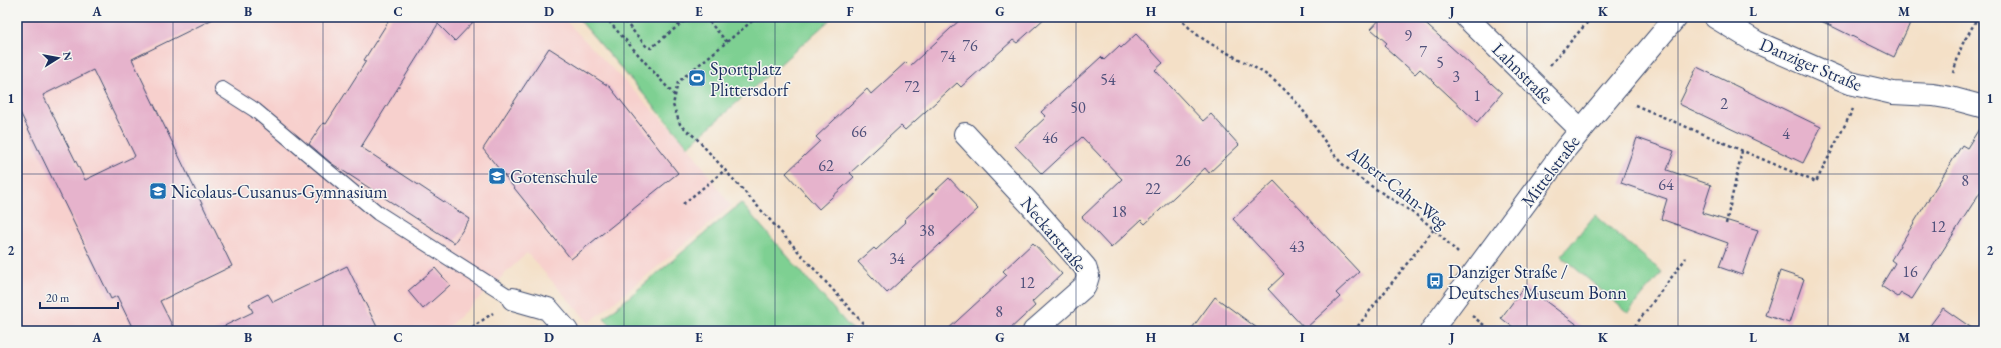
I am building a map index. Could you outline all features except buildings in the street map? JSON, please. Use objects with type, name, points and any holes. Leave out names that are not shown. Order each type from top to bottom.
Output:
[{"type":"street","name":"Lahnstraße","points":[[1466,17],[1581,130]]},
{"type":"street","name":"Mittelstraße","points":[[1431,331],[1581,130],[1676,17]]},
{"type":"street","name":"Danziger Straße","points":[[1715,17],[1756,42],[1832,76],[1865,88],[1893,93],[1946,97],[1984,107]]},
{"type":"street","name":"Neckarstraße","points":[[965,134],[1031,205],[1085,267],[1088,276],[1085,286],[1034,331]]},
{"type":"street","points":[[513,299],[548,310],[567,331]]},
{"type":"lane","points":[[222,89],[255,110],[378,213],[513,299]]},
{"type":"path","points":[[605,17],[675,96]]},
{"type":"path","points":[[621,17],[648,47],[651,48],[655,47],[689,17]]},
{"type":"path","points":[[705,17],[727,42]]},
{"type":"path","points":[[757,17],[678,82],[673,105],[680,124],[697,139],[870,331]]},
{"type":"path","name":"Albert-Cahn-Weg","points":[[1180,17],[1191,30],[1201,37],[1252,64],[1274,80],[1295,100],[1348,169],[1370,186],[1415,214],[1434,229],[1462,256],[1478,268]]},
{"type":"path","points":[[1534,84],[1592,17]]},
{"type":"path","points":[[1946,97],[1962,45],[1978,17]]},
{"type":"path","points":[[1611,95],[1816,182],[1865,88]]},
{"type":"path","points":[[1726,224],[1742,151]]},
{"type":"path","points":[[683,204],[725,170]]},
{"type":"path","points":[[1354,331],[1434,229]]},
{"type":"path","points":[[1631,331],[1686,258]]},
{"type":"path","points":[[467,331],[513,299]]},
{"type":"shaded area","points":[[17,17],[562,17],[688,146],[731,206],[589,323],[527,253],[444,331],[17,331]]},
{"type":"green space","name":"Sportplatz Plittersdorf","points":[[577,17],[833,17],[688,146]]},
{"type":"green space","points":[[741,203],[853,331],[616,331],[604,318]]},
{"type":"green space","points":[[1595,215],[1662,272],[1628,313],[1561,256]]},
{"type":"place","name":"Sportplatz Plittersdorf","points":[[697,78]]},
{"type":"place","name":"Gotenschule","points":[[497,176]]},
{"type":"place","name":"Nicolaus-Cusanus-Gymnasium","points":[[158,191]]},
{"type":"place","name":"Danziger Straße / Deutsches Museum Bonn","points":[[1435,281]]}]
